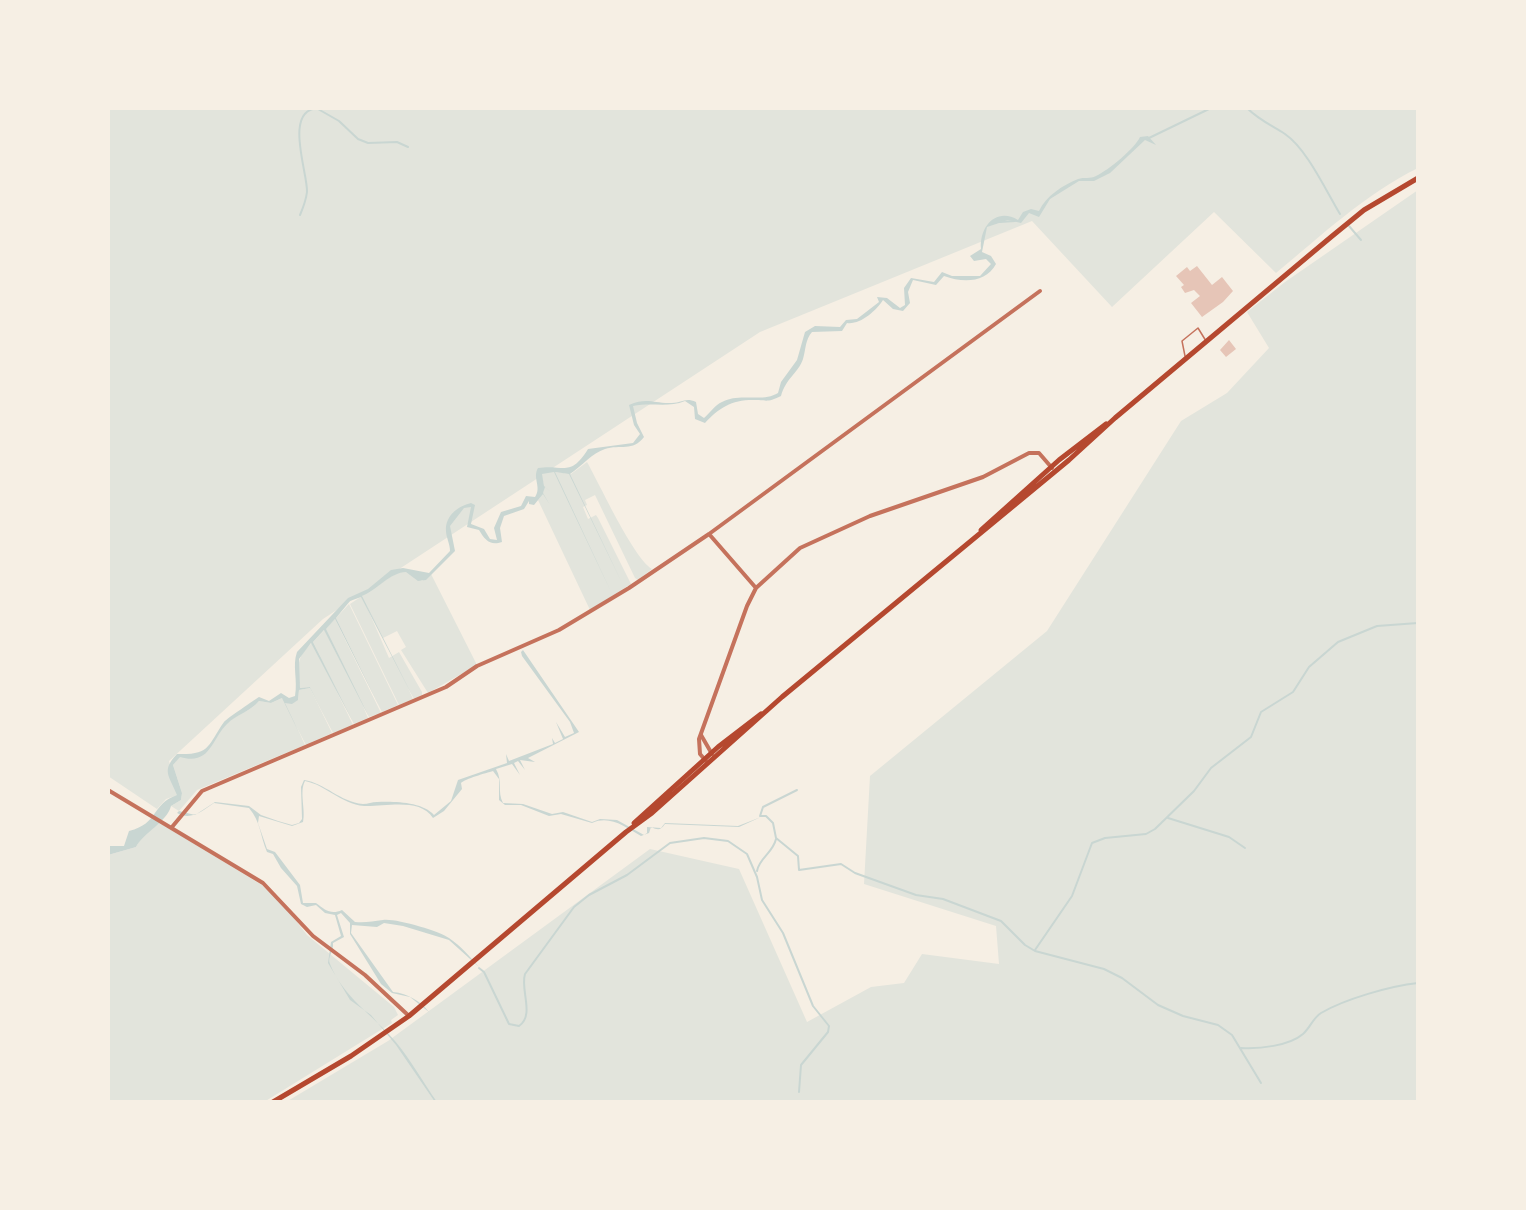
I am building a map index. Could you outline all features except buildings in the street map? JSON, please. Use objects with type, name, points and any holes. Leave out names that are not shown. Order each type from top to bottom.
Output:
[{"type":"main road","points":[[273,1102],[351,1056],[409,1016],[626,832],[648,808],[973,538],[990,520],[1364,210],[1418,178]]},
{"type":"street","points":[[172,827],[183,810],[202,791],[446,687],[477,666],[548,636],[629,588],[709,534],[1040,291]]},
{"type":"street","points":[[706,761],[699,749],[700,735],[756,588],[800,548],[870,516],[983,477],[1029,453],[1039,453],[1053,470]]},
{"type":"street","points":[[709,534],[756,588]]},
{"type":"street","points":[[700,735],[713,755]]},
{"type":"street","points":[[108,790],[263,883],[313,936],[365,975],[409,1016]]},
{"type":"lane","points":[[1186,359],[1182,350],[1182,341],[1197,328],[1207,341]]},
{"type":"shaded area","points":[[108,108],[1418,108],[1418,168],[1362,203],[1276,273],[1214,212],[1112,307],[1032,221],[760,332],[548,471],[571,474],[587,462],[617,520],[644,562],[652,569],[638,580],[635,578],[595,495],[585,500],[587,505],[583,507],[588,519],[596,515],[598,518],[631,584],[590,610],[538,500],[544,489],[541,476],[323,619],[169,761],[178,795],[166,799],[157,809],[108,776]]},
{"type":"shaded area","points":[[1148,136],[1156,145],[1145,140],[1110,173],[1094,181],[1079,181],[1050,199],[1039,217],[1029,213],[1021,223],[1008,220],[987,227],[982,252],[991,256],[996,264],[986,275],[973,280],[959,280],[944,276],[936,285],[913,280],[908,292],[910,303],[903,311],[893,309],[883,300],[867,316],[857,322],[847,323],[842,331],[812,332],[807,341],[801,364],[786,384],[781,396],[770,400],[745,400],[732,403],[715,413],[705,423],[695,419],[694,407],[685,401],[672,404],[633,406],[637,423],[644,437],[640,442],[631,446],[600,451],[570,474],[623,585],[569,474],[555,472],[613,596],[554,472],[542,474],[544,486],[552,493],[545,487],[543,493],[550,505],[543,494],[534,505],[529,504],[529,501],[524,509],[504,516],[500,528],[502,542],[498,543],[488,541],[479,530],[467,527],[471,507],[464,508],[450,526],[455,551],[426,580],[418,581],[406,572],[400,573],[362,596],[414,699],[361,597],[350,601],[336,618],[382,712],[335,619],[326,629],[369,717],[324,630],[313,642],[354,724],[311,643],[299,659],[300,688],[310,687],[332,731],[310,688],[299,690],[298,700],[292,704],[285,703],[305,745],[282,698],[271,703],[259,701],[227,724],[205,754],[190,759],[180,757],[173,765],[182,793],[181,800],[171,806],[165,817],[136,847],[108,855],[108,846],[124,846],[129,831],[146,823],[162,804],[177,795],[169,778],[168,769],[177,754],[202,751],[211,743],[226,720],[259,697],[269,701],[281,693],[289,698],[295,696],[297,652],[348,598],[368,589],[391,570],[403,568],[429,573],[450,551],[446,526],[450,516],[457,509],[471,503],[475,505],[471,524],[484,529],[490,539],[497,540],[494,528],[501,512],[521,506],[526,496],[535,497],[538,490],[536,472],[538,468],[571,467],[582,458],[588,449],[633,443],[640,434],[634,425],[629,405],[641,401],[672,403],[689,400],[696,402],[698,414],[704,418],[717,405],[729,399],[772,396],[778,393],[781,382],[797,360],[805,332],[815,326],[840,327],[846,320],[857,319],[879,302],[877,297],[887,298],[900,308],[905,305],[904,288],[911,278],[934,282],[942,272],[952,276],[980,276],[991,264],[986,259],[974,261],[970,256],[981,249],[983,233],[986,226],[991,221],[1003,216],[1018,220],[1023,212],[1031,209],[1039,211],[1050,196],[1061,188],[1078,179],[1096,176],[1108,169],[1127,153],[1140,137]]},
{"type":"shaded area","points":[[1418,190],[1418,1102],[286,1102],[388,1041],[650,849],[739,869],[807,1022],[871,987],[904,983],[922,954],[999,964],[996,926],[864,884],[870,776],[1047,631],[1181,421],[1227,393],[1269,348],[1247,312],[1285,282]]},
{"type":"shaded area","points":[[398,572],[407,572],[422,581],[431,574],[477,665],[428,693],[401,650],[406,647],[397,631],[383,638],[366,605],[389,658],[399,652],[422,692],[422,695],[414,699],[408,688],[413,699],[399,705],[350,604]]},
{"type":"shaded area","points":[[349,604],[398,705],[382,712],[336,618]]},
{"type":"shaded area","points":[[335,619],[381,713],[369,717],[363,706],[368,718],[354,724],[323,663],[353,725],[333,733],[310,687],[300,688],[298,669],[300,658],[312,643],[321,658],[313,642]]},
{"type":"shaded area","points":[[523,650],[579,732],[528,758],[535,762],[520,760],[525,770],[518,761],[514,763],[520,775],[512,764],[496,769],[499,778],[500,795],[503,803],[523,804],[552,814],[563,812],[592,822],[600,819],[617,820],[644,835],[641,836],[611,821],[592,823],[561,814],[549,816],[521,805],[505,805],[499,800],[499,779],[493,771],[461,783],[462,789],[444,811],[433,818],[427,811],[411,805],[356,805],[320,786],[305,781],[303,785],[303,822],[292,826],[259,816],[258,823],[267,849],[275,852],[300,885],[303,903],[316,903],[331,912],[342,910],[355,922],[389,920],[436,932],[457,944],[479,967],[449,940],[403,926],[384,923],[377,927],[352,925],[351,933],[393,992],[410,997],[392,993],[381,984],[350,934],[350,923],[341,913],[337,915],[344,937],[333,943],[329,961],[350,996],[365,1010],[350,1000],[328,963],[331,942],[341,936],[335,915],[325,913],[316,905],[307,907],[301,904],[297,886],[281,868],[273,854],[267,852],[258,824],[249,808],[214,803],[197,813],[215,802],[249,806],[261,815],[278,821],[292,825],[299,823],[302,819],[301,787],[304,780],[319,785],[355,803],[408,803],[423,807],[434,815],[451,801],[458,780],[507,763],[506,754],[509,761],[553,744],[552,738],[555,743],[563,739],[556,722],[565,737],[574,733],[570,722],[522,656]]},
{"type":"shaded area","points":[[310,688],[332,733],[306,745],[295,724],[305,745],[197,790],[179,811],[171,806],[181,800],[182,793],[173,765],[180,756],[192,757],[206,753],[227,723],[252,708],[259,701],[271,703],[282,698],[298,700],[299,690]]},
{"type":"shaded area","points":[[179,811],[194,815],[187,816],[177,813]]},
{"type":"shaded area","points":[[761,817],[739,827],[665,824],[662,828],[659,829],[652,827],[661,828],[665,823],[738,826]]},
{"type":"shaded area","points":[[158,822],[262,885],[287,909],[307,935],[394,1007],[398,1015],[391,1020],[392,1023],[264,1102],[108,1102],[108,855],[136,847],[142,836]]},
{"type":"shaded area","points":[[377,1023],[401,1048],[437,1102],[396,1045]]},
{"type":"waterway","points":[[300,215],[307,192],[299,130],[302,119],[308,111],[318,108]]},
{"type":"waterway","points":[[1149,138],[1211,108]]},
{"type":"waterway","points":[[1247,108],[1285,134],[1301,150],[1340,214]]},
{"type":"waterway","points":[[318,109],[339,121],[358,139],[368,143],[397,142],[408,147]]},
{"type":"waterway","points":[[1000,222],[1015,221]]},
{"type":"waterway","points":[[1349,226],[1361,240]]},
{"type":"waterway","points":[[1035,950],[1072,896],[1092,843],[1105,838],[1146,834],[1155,829],[1194,791],[1211,768],[1251,737],[1261,712],[1293,692],[1309,667],[1338,642],[1377,626],[1418,623]]},
{"type":"waterway","points":[[760,816],[763,807],[797,790]]},
{"type":"waterway","points":[[760,816],[766,816],[773,823],[776,838],[798,856],[799,870],[841,864],[855,873],[916,895],[943,899],[1001,921],[1025,945],[1035,951],[1104,969],[1122,978],[1158,1005],[1183,1016],[1218,1025],[1232,1035],[1261,1083]]},
{"type":"waterway","points":[[1168,818],[1229,837],[1245,848]]},
{"type":"waterway","points":[[479,968],[484,972],[509,1024],[519,1026],[524,1021],[527,1009],[525,974],[574,907],[589,895],[627,875],[670,843],[704,838],[728,841],[747,854],[757,877]]},
{"type":"waterway","points":[[757,871],[760,862],[772,848],[776,839]]},
{"type":"waterway","points":[[757,877],[762,900],[783,933],[813,1006],[829,1026],[828,1032],[801,1065],[799,1092]]},
{"type":"waterway","points":[[1241,1048],[1282,1044],[1303,1034],[1318,1015],[1342,1003],[1394,987],[1418,983]]}]
